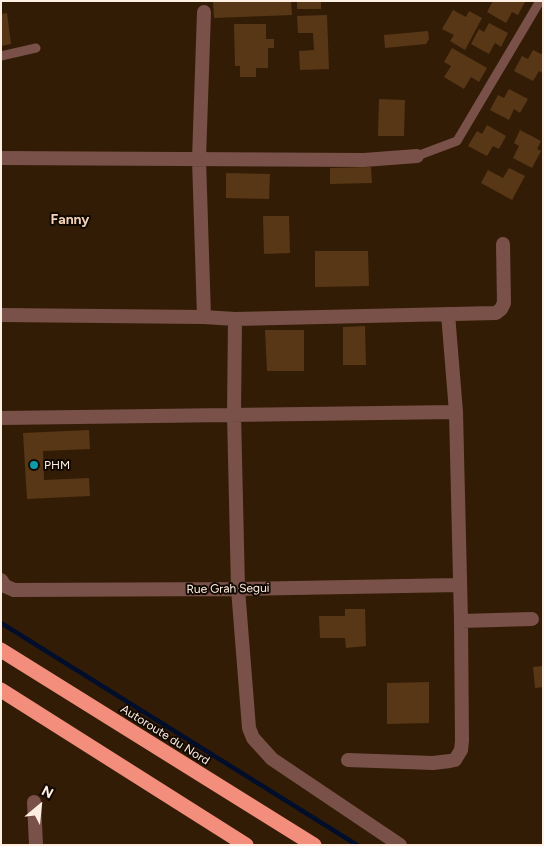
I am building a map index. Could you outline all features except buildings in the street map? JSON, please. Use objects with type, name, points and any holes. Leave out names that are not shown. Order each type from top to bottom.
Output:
[{"type":"highway","name":"Autoroute du Nord","points":[[1,650],[314,845]]},
{"type":"highway","points":[[1,690],[246,845]]},
{"type":"street","points":[[204,12],[199,159],[204,317]]},
{"type":"street","points":[[1,158],[364,160],[417,156]]},
{"type":"street","points":[[1,315],[235,319],[496,313],[504,303],[503,244]]},
{"type":"street","points":[[348,760],[433,763],[450,761],[458,757],[462,742],[456,412],[448,314]]},
{"type":"street","points":[[235,319],[234,414],[238,589],[249,728],[253,738],[272,759],[400,845]]},
{"type":"street","points":[[1,418],[456,412]]},
{"type":"street","name":"Rue Grah Segui","points":[[1,580],[5,586],[14,590],[238,589],[460,585]]},
{"type":"street","points":[[461,621],[532,619]]},
{"type":"street","points":[[34,802],[36,845]]},
{"type":"lane","points":[[417,156],[457,141],[540,1]]},
{"type":"lane","points":[[1,56],[36,48]]},
{"type":"waterway","points":[[1,623],[357,845]]},
{"type":"place","name":"PHM","points":[[34,465]]},
{"type":"district","name":"Fanny","points":[[70,220]]}]
